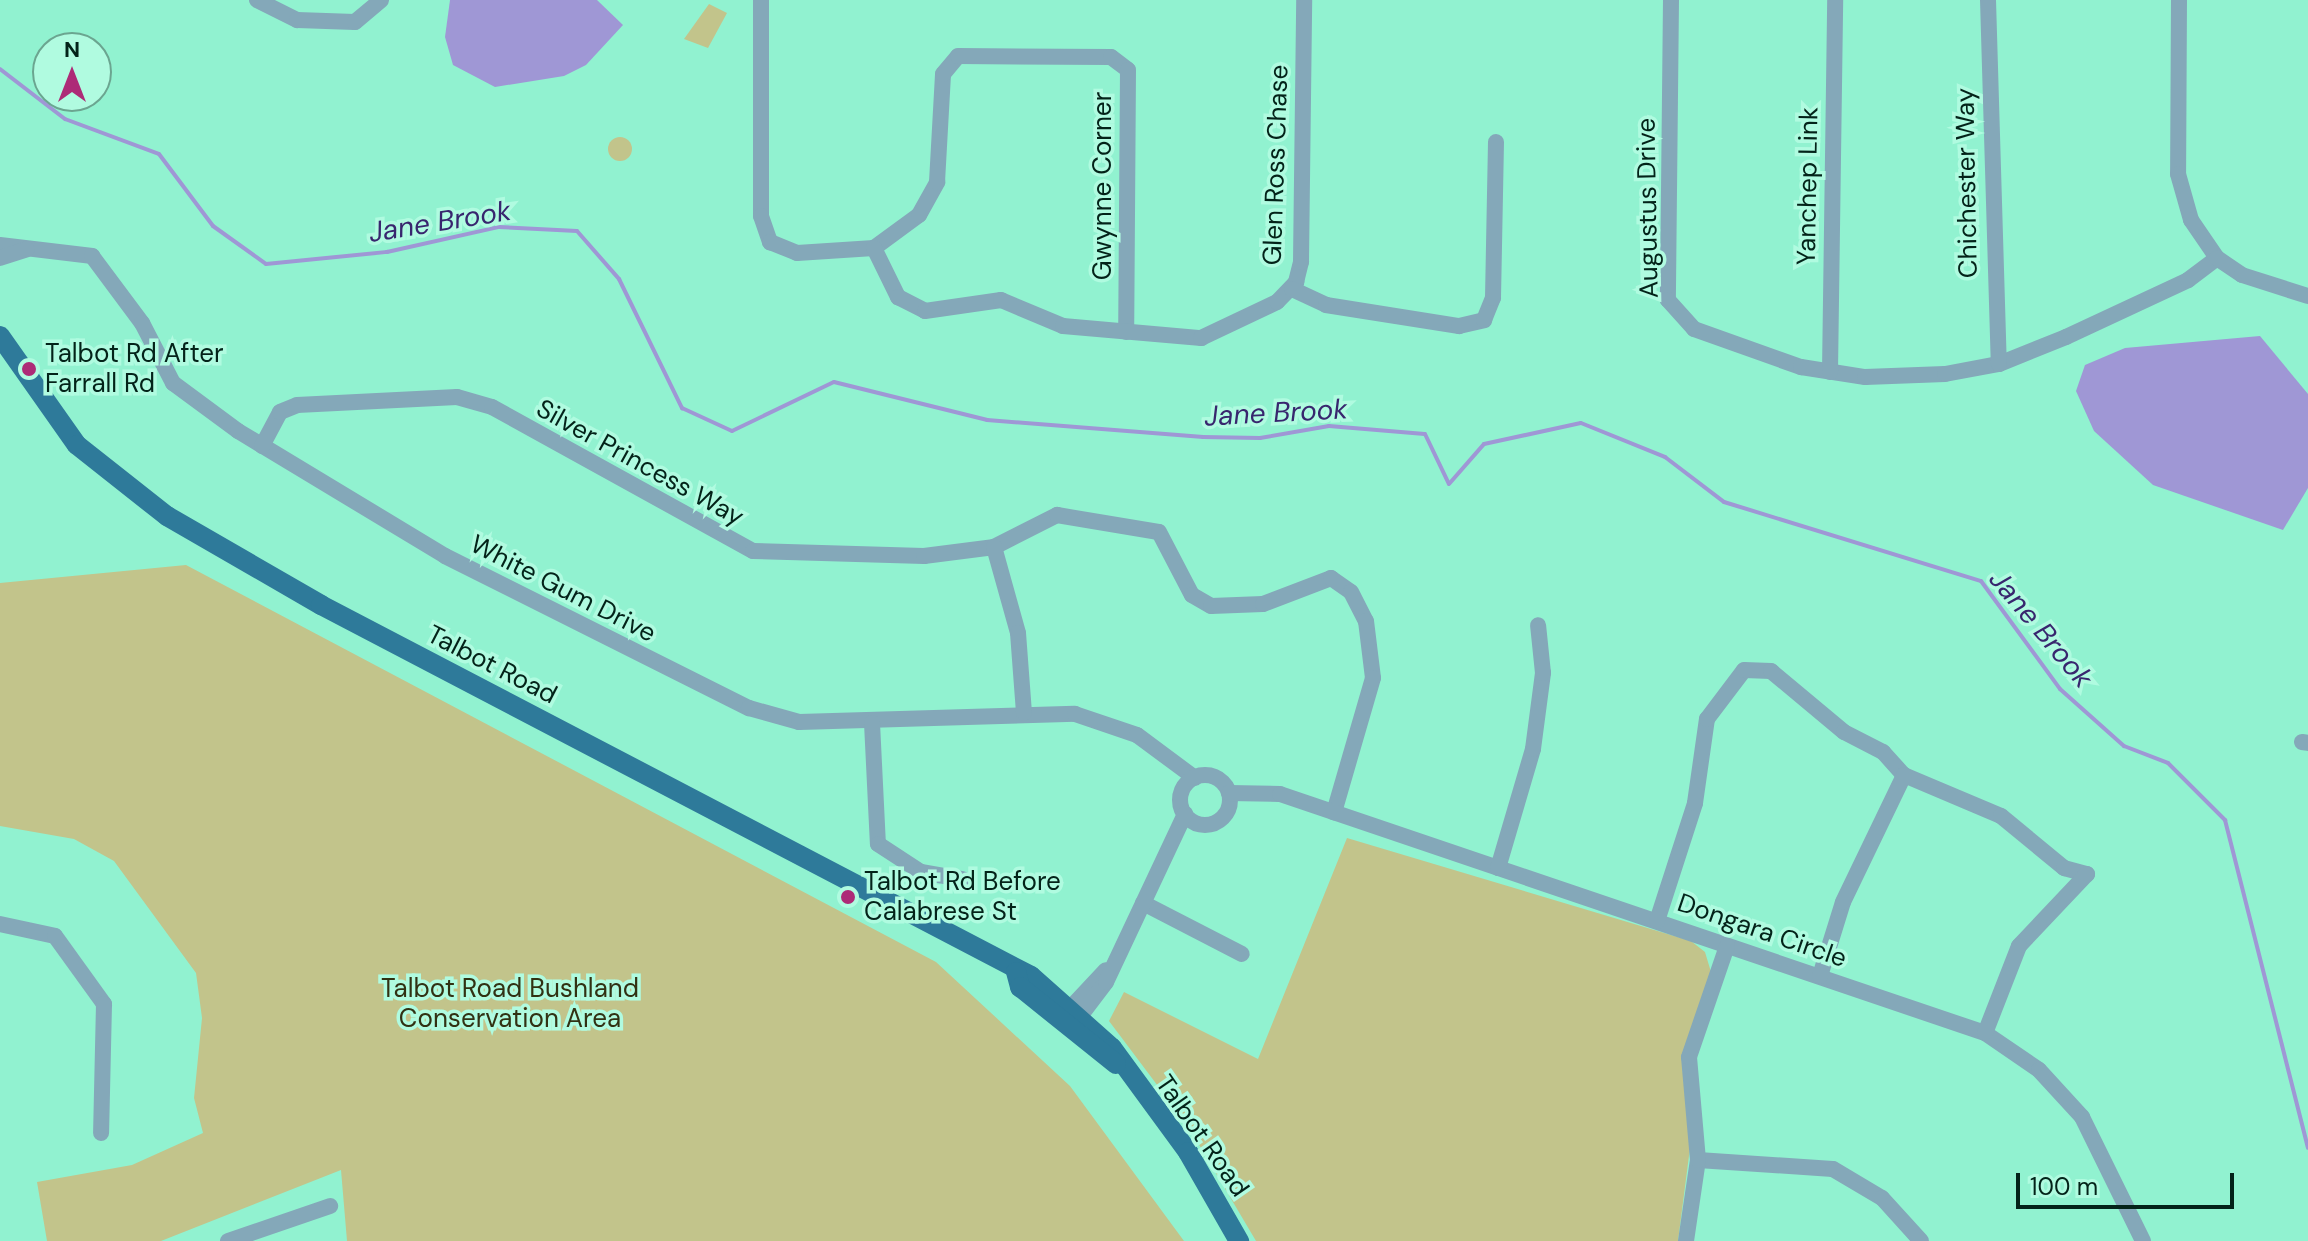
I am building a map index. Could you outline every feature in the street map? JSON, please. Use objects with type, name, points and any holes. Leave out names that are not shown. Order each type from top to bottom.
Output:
[{"type":"main road","name":"Talbot Road","points":[[0,336],[77,445],[167,516],[335,613],[931,918],[1016,972],[1020,987],[1071,1018],[1116,1064],[1188,1152],[1239,1241]]},
{"type":"street","points":[[257,0],[297,20],[355,22],[381,0]]},
{"type":"street","points":[[761,0],[761,216],[770,242],[797,253],[874,248]]},
{"type":"street","name":"Glen Ross Chase","points":[[874,248],[898,297],[914,309],[1001,300],[1050,323],[1126,332],[1212,336],[1292,289],[1301,262],[1304,0]]},
{"type":"street","name":"Augustus Drive","points":[[1671,0],[1668,300],[1694,329],[1830,372],[1914,377],[1999,364],[2188,280],[2217,258]]},
{"type":"street","name":"Yanchep Link","points":[[1830,372],[1835,0]]},
{"type":"street","name":"Chichester Way","points":[[1988,0],[1999,364]]},
{"type":"street","points":[[2179,0],[2178,174],[2191,220],[2217,258],[2263,284],[2308,296]]},
{"type":"street","name":"Gwynne Corner","points":[[874,248],[919,215],[937,182],[947,62],[958,56],[1111,57],[1128,70],[1126,332]]},
{"type":"street","points":[[1292,289],[1326,305],[1400,317],[1459,326],[1484,320],[1493,298],[1496,142]]},
{"type":"street","name":"White Gum Drive","points":[[0,245],[92,256],[142,323],[173,383],[262,446],[445,556],[749,708],[799,722],[872,723],[1024,713],[1075,714],[1137,735],[1171,758],[1189,784],[1216,778],[1229,801]]},
{"type":"street","name":"White Gum Drive","points":[[0,258],[32,247]]},
{"type":"street","name":"Silver Princess Way","points":[[262,446],[280,412],[297,405],[457,397],[492,407],[753,551],[909,558],[994,547],[1048,516],[1148,526],[1168,540],[1192,595],[1211,606],[1263,604],[1319,578],[1343,584],[1366,621],[1373,678],[1334,812]]},
{"type":"street","points":[[994,547],[1018,633],[1024,713]]},
{"type":"street","points":[[1498,868],[1533,749],[1543,673],[1538,625]]},
{"type":"street","points":[[1657,921],[1695,803],[1701,733],[1734,679],[1755,667],[1883,752],[1904,775],[2001,816],[2064,868],[2087,874],[2019,946],[1985,1033]]},
{"type":"street","points":[[872,723],[878,844],[921,872],[962,879]]},
{"type":"street","points":[[1820,976],[1843,902],[1904,775]]},
{"type":"street","points":[[1071,1018],[1110,967],[1190,818],[1189,784]]},
{"type":"street","name":"Dongara Circle","points":[[1229,801],[1269,792],[1985,1033],[2039,1070],[2082,1117],[2143,1241]]},
{"type":"street","points":[[1190,818],[1217,822],[1229,801]]},
{"type":"street","points":[[1143,903],[1242,954]]},
{"type":"street","points":[[0,924],[55,936],[104,1004],[101,1133]]},
{"type":"street","points":[[1686,1241],[1698,1160],[1689,1057],[1727,946]]},
{"type":"street","points":[[1698,1160],[1833,1169],[1882,1198],[1921,1241]]},
{"type":"street","points":[[228,1241],[330,1206]]},
{"type":"green space","points":[[709,4],[727,13],[708,48],[684,39]]},
{"type":"green space","points":[[620,137],[631,144],[632,149],[625,160],[620,161],[609,154],[608,149],[615,138]]},
{"type":"green space","name":"Talbot Road Bushland Conservation Area","points":[[186,565],[936,962],[1070,1086],[1184,1241],[347,1241],[341,1170],[161,1241],[47,1241],[37,1182],[132,1165],[203,1133],[194,1098],[202,1018],[196,973],[114,861],[74,839],[0,826],[0,583]]},
{"type":"green space","points":[[1347,838],[1691,941],[1705,952],[1711,972],[1682,1063],[1690,1148],[1678,1241],[1256,1241],[1188,1126],[1109,1021],[1124,992],[1258,1059]]},
{"type":"shaded area","points":[[450,0],[597,0],[623,25],[586,65],[564,76],[495,87],[453,65],[445,37]]},
{"type":"shaded area","points":[[2260,336],[2308,394],[2308,488],[2283,530],[2153,485],[2094,431],[2076,391],[2085,365],[2125,348]]},
{"type":"waterway","name":"Jane Brook","points":[[0,69],[65,119],[159,154],[213,226],[266,264],[387,252],[499,227],[577,231],[619,279],[682,408],[732,431],[834,382],[987,420],[1203,437],[1260,438],[1329,426],[1425,434],[1449,484],[1484,444],[1581,423],[1665,457],[1724,502],[1981,581],[2060,689],[2124,746],[2168,763],[2225,820],[2308,1148]]},
{"type":"place","name":"Talbot Rd After Farrall Rd","points":[[29,369]]},
{"type":"place","name":"Talbot Rd Before Calabrese St","points":[[848,897]]}]
